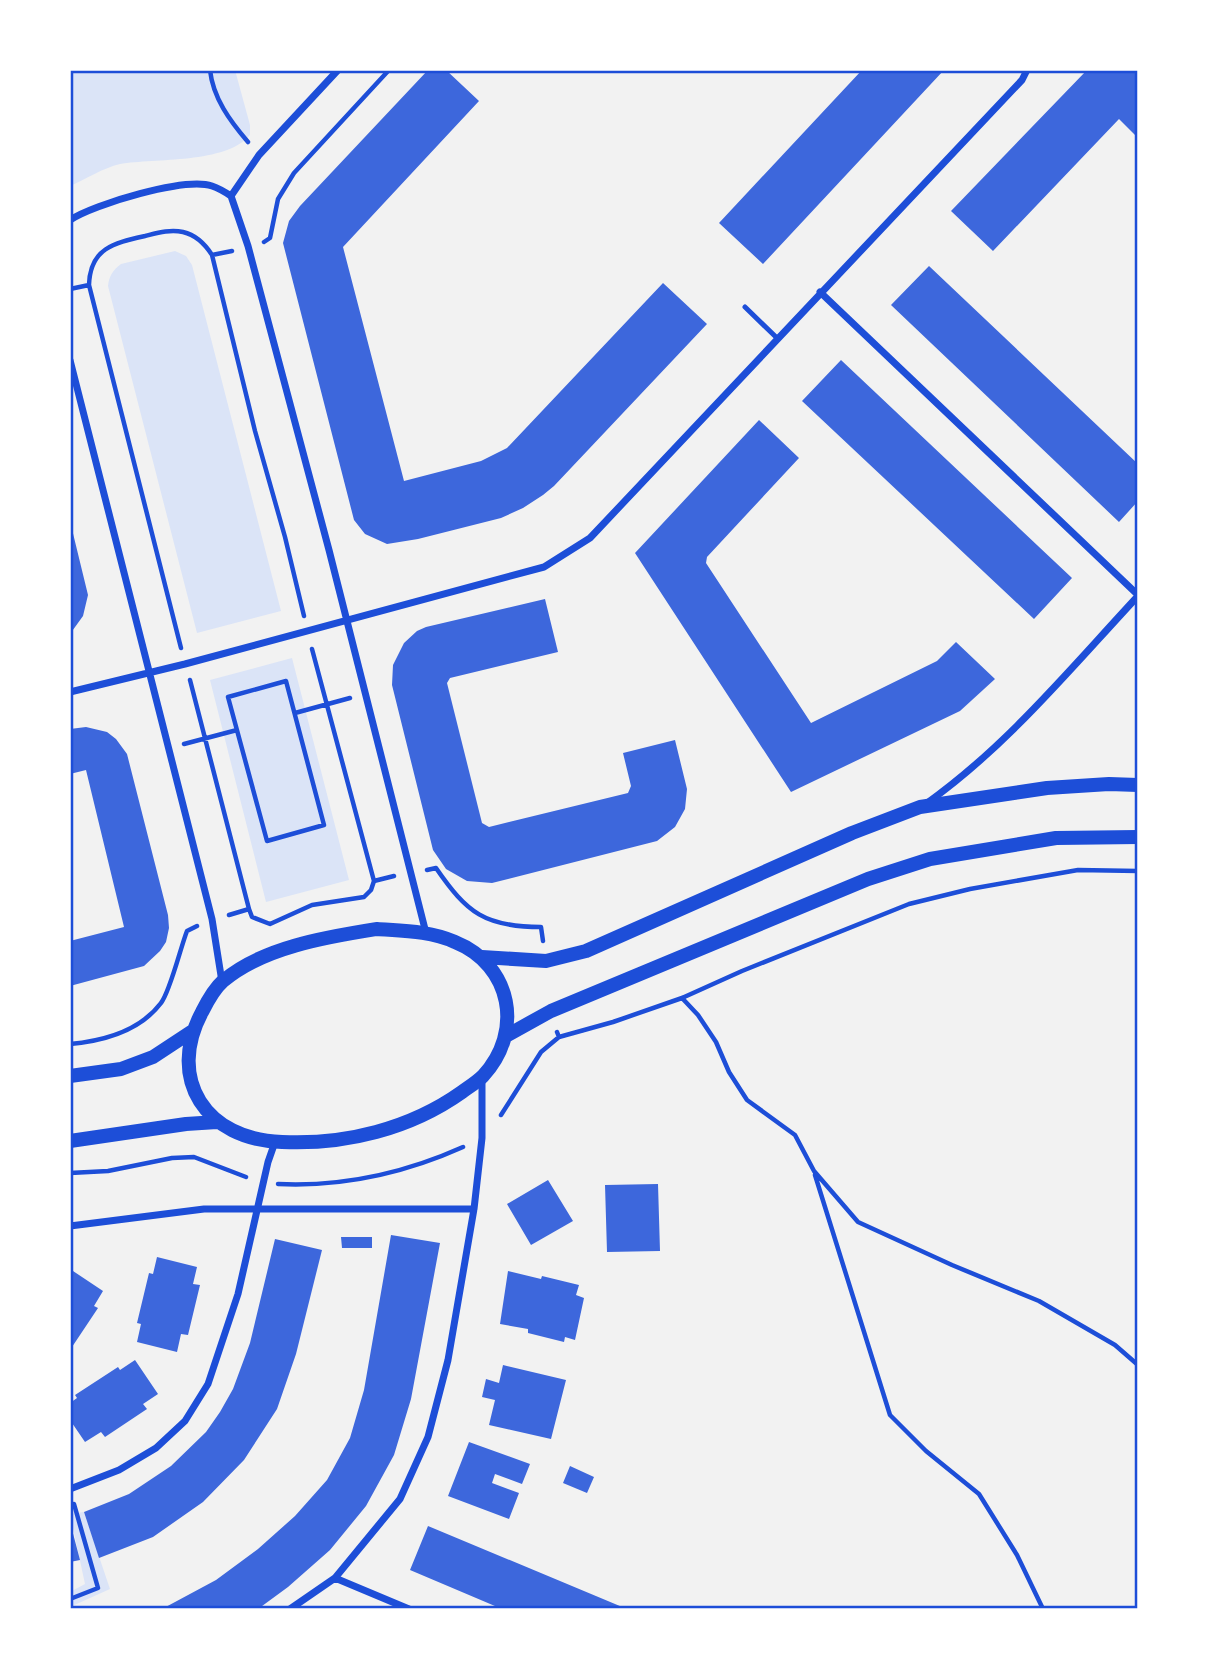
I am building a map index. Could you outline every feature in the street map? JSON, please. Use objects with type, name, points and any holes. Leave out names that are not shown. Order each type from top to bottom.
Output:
[{"type":"main road","points":[[482,957],[546,961],[586,951],[852,833],[920,807],[1047,788],[1138,785]]},
{"type":"main road","points":[[506,1035],[551,1012],[868,879],[930,859],[1056,838],[1138,837]]},
{"type":"main road","points":[[377,929],[426,933],[456,942],[482,957],[498,977],[508,1010],[506,1035],[496,1059],[482,1078],[437,1110],[355,1137],[308,1143],[275,1142],[238,1134],[217,1122],[196,1097],[189,1068],[191,1032],[222,982],[253,963],[284,949],[329,937],[377,929]]},
{"type":"main road","points":[[70,1076],[121,1069],[153,1057],[191,1032]]},
{"type":"main road","points":[[70,1141],[217,1122]]},
{"type":"street","points":[[231,196],[259,155],[338,70]]},
{"type":"street","points":[[70,692],[185,664],[544,567],[590,538],[1030,70]]},
{"type":"street","points":[[70,220],[86,210],[130,196],[187,185],[211,185],[231,196],[248,246],[426,933]]},
{"type":"street","points":[[820,292],[1138,596],[999,744],[955,783],[920,807]]},
{"type":"street","points":[[70,360],[212,919],[222,982]]},
{"type":"street","points":[[290,1609],[335,1577],[400,1499],[428,1437],[449,1360],[474,1209],[482,1138],[482,1078]]},
{"type":"street","points":[[70,1489],[118,1471],[156,1448],[186,1420],[208,1384],[238,1294],[275,1142]]},
{"type":"street","points":[[70,1226],[204,1209],[474,1209]]},
{"type":"street","points":[[335,1577],[409,1609]]},
{"type":"lane","points":[[745,307],[777,338]]},
{"type":"path","points":[[211,70],[212,87],[231,121],[259,155]]},
{"type":"path","points":[[212,255],[270,238],[278,199],[294,173],[389,70]]},
{"type":"path","points":[[374,881],[255,430],[212,255],[201,241],[184,232],[170,230],[110,245],[93,263],[89,285],[252,918],[270,923],[312,905],[364,897],[374,881],[436,868],[454,895],[477,914],[511,927],[541,927],[546,961]]},
{"type":"path","points":[[70,289],[89,285]]},
{"type":"path","points":[[286,681],[295,713],[324,825],[267,841],[228,697],[286,681]]},
{"type":"path","points":[[295,713],[365,694]]},
{"type":"path","points":[[169,748],[237,730]]},
{"type":"path","points":[[70,1173],[108,1171],[172,1158],[194,1157],[264,1184],[295,1185],[355,1181],[433,1160],[482,1138],[511,1102],[541,1052],[559,1037],[682,998],[753,966],[909,904],[970,889],[1078,870],[1138,871]]},
{"type":"path","points":[[70,1044],[113,1037],[143,1020],[163,1002],[187,931],[212,919],[249,909]]},
{"type":"path","points":[[682,998],[698,1015],[716,1042],[729,1072],[747,1100],[795,1135],[814,1171],[890,1415],[926,1451],[979,1493],[1017,1555],[1044,1609]]},
{"type":"path","points":[[551,1012],[559,1037]]},
{"type":"path","points":[[814,1171],[858,1222],[1039,1301],[1115,1345],[1138,1365]]},
{"type":"path","points":[[70,1600],[98,1588],[76,1510]]},
{"type":"shaded area","points":[[70,70],[235,70],[250,125],[250,135],[224,151],[189,158],[120,164],[70,186]]},
{"type":"shaded area","points":[[175,251],[186,256],[192,265],[281,611],[197,633],[108,286],[109,279],[121,264]]},
{"type":"shaded area","points":[[292,658],[349,880],[266,902],[210,680]]},
{"type":"shaded area","points":[[84,1512],[110,1589],[70,1607],[70,1592],[85,1584],[70,1514]]},
{"type":"building","points":[[428,70],[446,70],[479,101],[343,247],[404,481],[481,461],[507,448],[663,283],[707,324],[543,495],[501,518],[387,544],[365,534],[354,520],[283,243],[289,221],[300,206]]},
{"type":"building","points":[[862,70],[944,70],[763,264],[719,223]]},
{"type":"building","points":[[1087,70],[1138,70],[1138,138],[1119,119],[993,251],[951,211]]},
{"type":"building","points":[[929,266],[1138,464],[1138,501],[1119,522],[891,305]]},
{"type":"building","points":[[841,360],[1072,578],[1034,619],[802,401]]},
{"type":"building","points":[[759,420],[799,458],[707,557],[706,563],[811,723],[937,661],[956,642],[995,679],[960,711],[791,792],[635,553]]},
{"type":"building","points":[[70,521],[88,595],[83,616],[70,634]]},
{"type":"building","points":[[545,599],[558,652],[450,678],[447,683],[482,823],[489,827],[628,793],[631,786],[623,753],[675,740],[687,789],[685,809],[675,827],[657,841],[492,883],[467,881],[446,869],[433,850],[392,685],[393,665],[404,643],[426,627]]},
{"type":"building","points":[[86,727],[107,732],[127,754],[169,928],[166,942],[144,966],[70,986],[70,941],[124,927],[86,770],[70,774],[70,729]]},
{"type":"building","points":[[548,1180],[573,1221],[531,1245],[507,1204]]},
{"type":"building","points":[[658,1184],[660,1251],[607,1252],[605,1185]]},
{"type":"building","points":[[391,1235],[440,1243],[411,1399],[394,1455],[366,1506],[330,1550],[258,1609],[162,1609],[216,1580],[258,1549],[295,1516],[327,1480],[350,1438],[364,1390]]},
{"type":"building","points":[[341,1237],[372,1237],[372,1248],[342,1248]]},
{"type":"building","points":[[275,1239],[322,1250],[296,1354],[277,1409],[244,1460],[203,1502],[153,1537],[99,1558],[84,1512],[129,1494],[171,1466],[206,1432],[233,1389],[250,1343]]},
{"type":"building","points":[[157,1257],[197,1267],[193,1284],[200,1285],[188,1335],[181,1334],[177,1352],[137,1342],[141,1324],[137,1323],[149,1273],[153,1274]]},
{"type":"building","points":[[70,1269],[103,1291],[94,1306],[98,1308],[70,1350]]},
{"type":"building","points":[[508,1271],[579,1285],[576,1295],[584,1298],[575,1340],[565,1337],[564,1342],[528,1333],[528,1329],[500,1324]]},
{"type":"building","points":[[135,1360],[158,1394],[143,1404],[147,1409],[105,1437],[101,1432],[85,1442],[70,1420],[70,1403],[77,1398],[75,1395],[118,1367],[120,1370]]},
{"type":"building","points":[[503,1365],[566,1380],[551,1439],[489,1425],[495,1400],[482,1397],[486,1379],[499,1383]]},
{"type":"building","points":[[469,1442],[530,1464],[522,1484],[495,1474],[492,1483],[519,1493],[509,1519],[448,1496]]},
{"type":"building","points":[[570,1466],[594,1477],[587,1493],[563,1483]]},
{"type":"building","points":[[70,1522],[80,1560],[70,1562]]},
{"type":"building","points":[[428,1526],[627,1609],[502,1609],[410,1570]]}]
